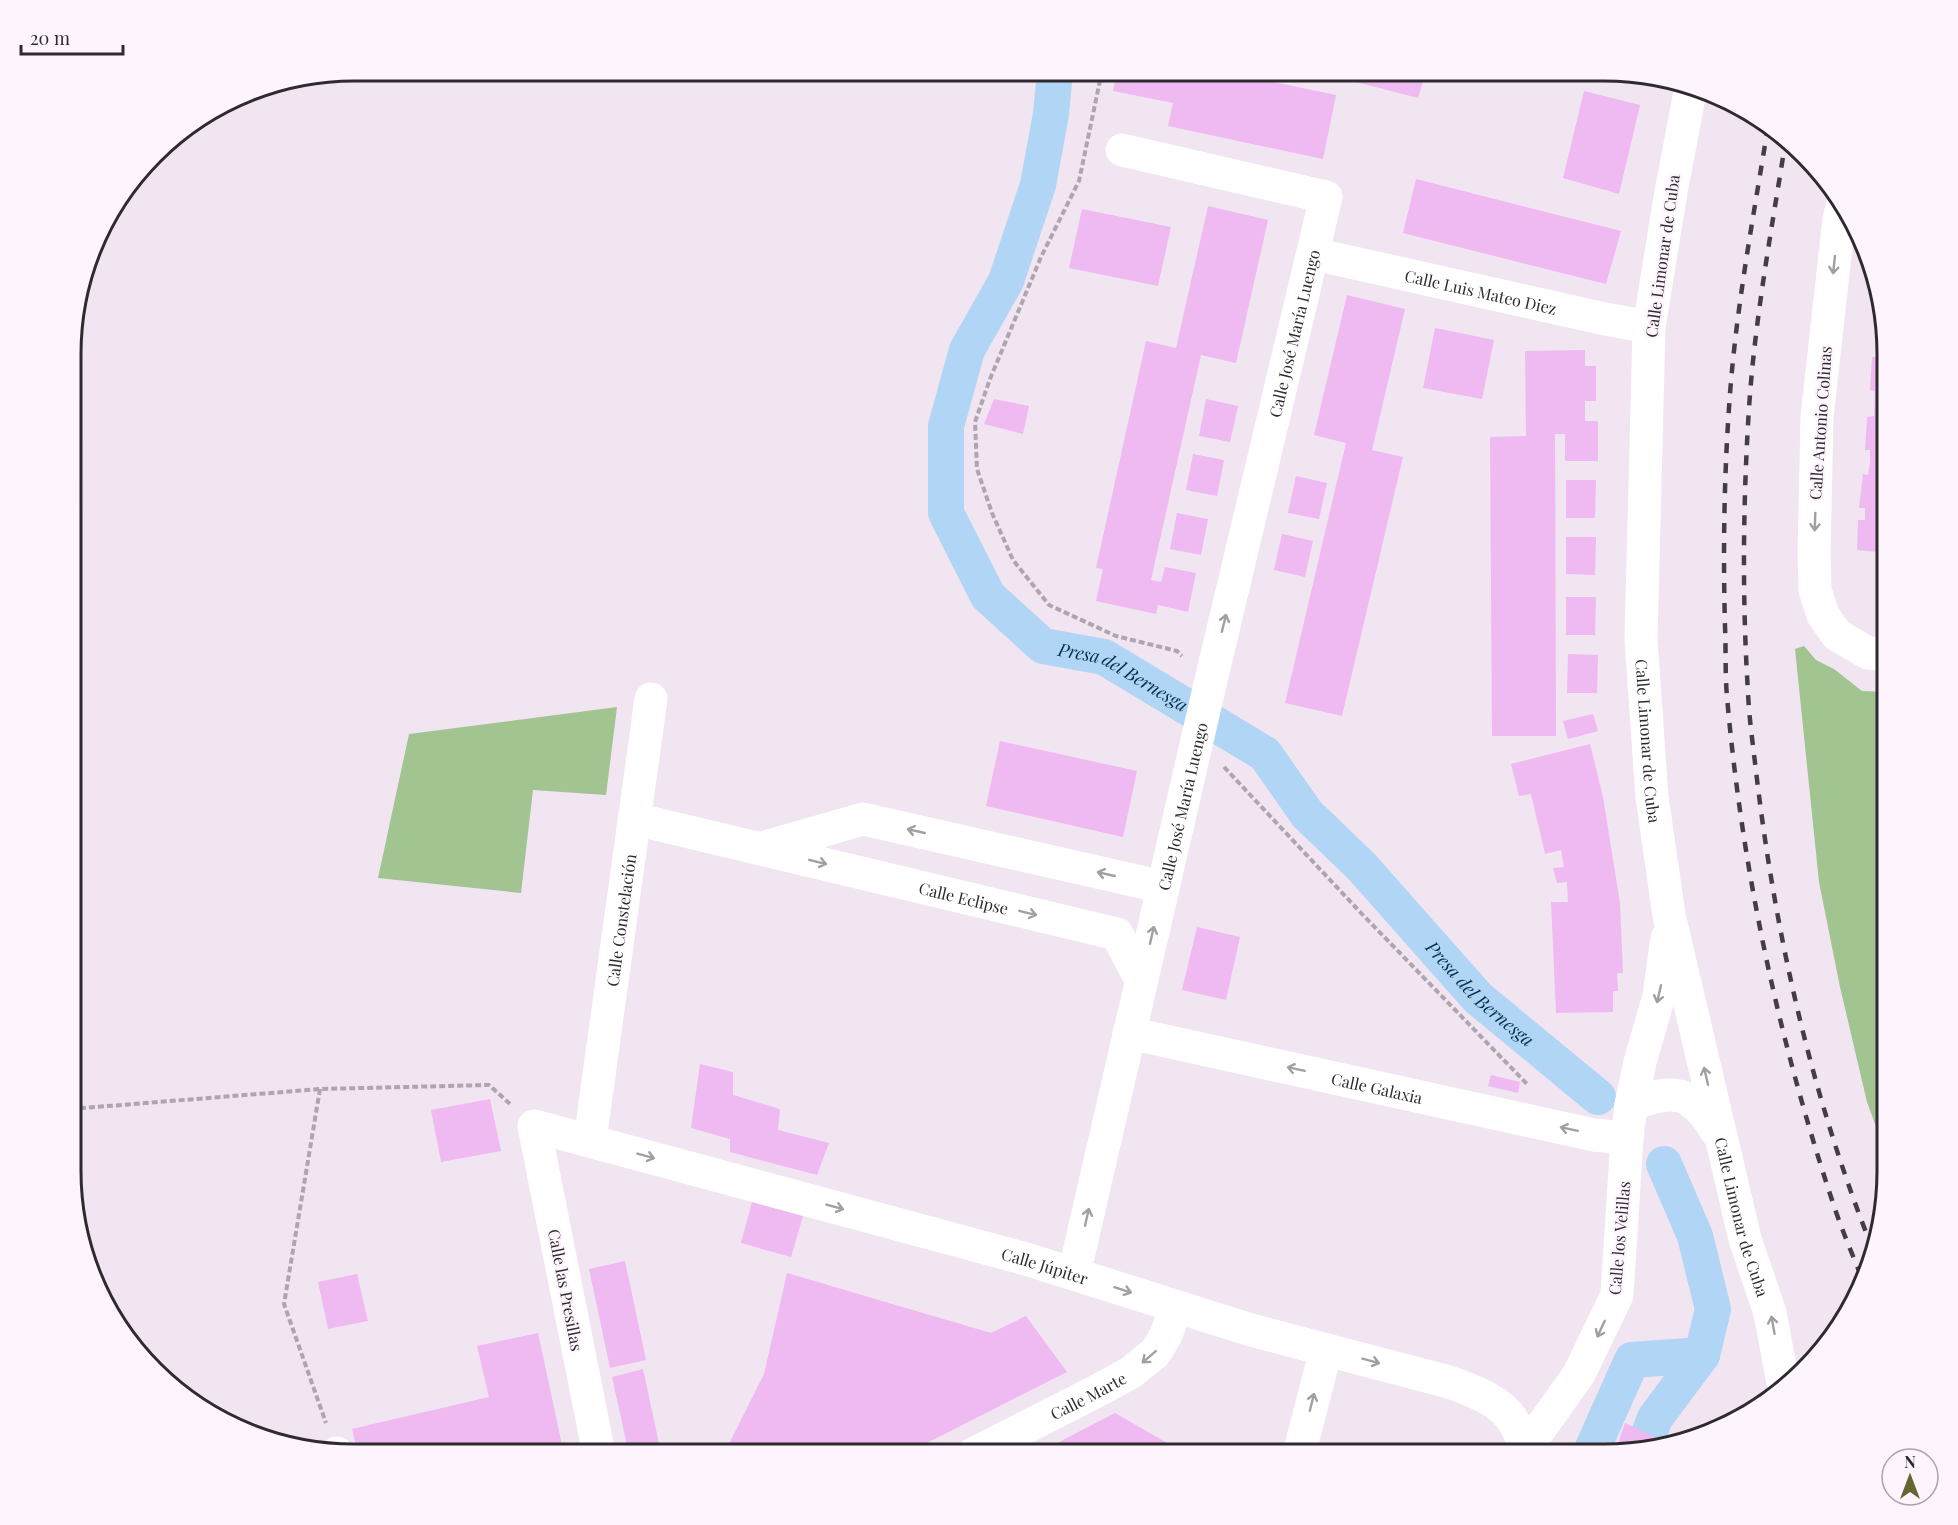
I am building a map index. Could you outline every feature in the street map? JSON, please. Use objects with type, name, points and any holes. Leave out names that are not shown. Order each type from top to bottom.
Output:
[{"type":"street","name":"Calle Limonar de Cuba","points":[[1690,94],[1649,327],[1641,640],[1652,797],[1669,915],[1745,1239],[1770,1313],[1782,1378]]},
{"type":"street","name":"Calle José María Luengo","points":[[1074,1274],[1163,887],[1208,755],[1210,680],[1326,197],[1122,150]]},
{"type":"street","name":"Calle Antonio Colinas","points":[[1840,216],[1817,417],[1815,590],[1823,615],[1837,635],[1868,653],[1877,653]]},
{"type":"street","name":"Calle Luis Mateo Diez","points":[[1314,254],[1649,327]]},
{"type":"street","name":"Calle Constelación","points":[[590,1140],[651,699]]},
{"type":"street","name":"Calle Eclipse","points":[[635,819],[1117,934],[1141,980]]},
{"type":"street","name":"Calle Eclipse","points":[[761,848],[863,819],[1163,887]]},
{"type":"street","name":"Calle los Velillas","points":[[1529,1444],[1579,1374],[1617,1295],[1631,1105],[1660,988],[1669,915]]},
{"type":"street","name":"Calle Galaxia","points":[[1129,1033],[1584,1133],[1627,1138]]},
{"type":"street","points":[[1631,1105],[1660,1094],[1677,1094],[1695,1103],[1711,1121],[1720,1138]]},
{"type":"street","name":"Calle Júpiter","points":[[534,1126],[1026,1258],[1251,1330],[1449,1382],[1478,1392],[1500,1407],[1511,1417],[1522,1436],[1522,1444]]},
{"type":"street","name":"Calle las Presillas","points":[[534,1126],[597,1444]]},
{"type":"street","name":"Calle Marte","points":[[993,1444],[1130,1373],[1155,1353],[1166,1335],[1176,1307]]},
{"type":"street","points":[[1302,1444],[1326,1350]]},
{"type":"path","points":[[1100,81],[1079,181],[1041,256],[990,379],[975,423],[977,469],[992,513],[1013,560],[1049,605],[1116,636],[1177,651]]},
{"type":"path","points":[[1208,755],[1530,1087]]},
{"type":"path","points":[[81,1107],[320,1089],[489,1085],[534,1126]]},
{"type":"path","points":[[320,1089],[284,1304],[333,1443]]},
{"type":"green space","points":[[1804,646],[1816,660],[1834,669],[1862,691],[1877,692],[1877,1130],[1867,1102],[1840,987],[1819,882],[1795,649]]},
{"type":"green space","points":[[617,707],[606,795],[533,790],[521,893],[378,878],[409,734]]},
{"type":"building","points":[[1115,81],[1268,81],[1336,95],[1323,159],[1168,126],[1173,103],[1113,91]]},
{"type":"building","points":[[1352,81],[1423,81],[1418,98]]},
{"type":"building","points":[[1584,91],[1640,105],[1619,194],[1563,178]]},
{"type":"building","points":[[1416,179],[1621,231],[1606,284],[1403,233]]},
{"type":"building","points":[[1208,206],[1268,220],[1236,363],[1201,355],[1151,580],[1161,582],[1165,567],[1196,573],[1188,612],[1158,605],[1156,614],[1096,601],[1103,569],[1096,568],[1146,341],[1176,348]]},
{"type":"building","points":[[1082,209],[1171,227],[1158,286],[1069,268]]},
{"type":"building","points":[[1347,295],[1405,309],[1372,450],[1403,457],[1342,716],[1285,703],[1346,443],[1314,435]]},
{"type":"building","points":[[1435,328],[1494,340],[1482,399],[1423,388]]},
{"type":"building","points":[[1585,350],[1585,366],[1596,366],[1596,401],[1585,401],[1585,421],[1598,421],[1598,461],[1565,461],[1565,434],[1555,434],[1556,736],[1492,736],[1490,437],[1526,436],[1525,351]]},
{"type":"building","points":[[1872,357],[1877,357],[1877,552],[1857,550],[1858,520],[1865,520],[1865,508],[1859,508],[1863,474],[1868,475],[1870,463],[1870,450],[1865,450],[1867,417],[1874,416],[1875,391],[1870,390]]},
{"type":"building","points":[[994,399],[1029,406],[1023,434],[984,424]]},
{"type":"building","points":[[1206,399],[1238,406],[1230,442],[1199,436]]},
{"type":"building","points":[[1193,454],[1224,460],[1217,496],[1186,490]]},
{"type":"building","points":[[1296,476],[1327,483],[1319,519],[1288,513]]},
{"type":"building","points":[[1566,480],[1596,480],[1595,518],[1566,518]]},
{"type":"building","points":[[1177,513],[1208,519],[1201,555],[1170,549]]},
{"type":"building","points":[[1282,534],[1313,541],[1305,577],[1274,570]]},
{"type":"building","points":[[1566,537],[1596,537],[1595,575],[1566,574]]},
{"type":"building","points":[[1566,597],[1596,597],[1595,635],[1566,635]]},
{"type":"building","points":[[1568,654],[1598,655],[1597,693],[1567,693]]},
{"type":"building","points":[[1593,714],[1598,731],[1568,739],[1563,721]]},
{"type":"building","points":[[1000,741],[1137,771],[1123,837],[986,806]]},
{"type":"building","points":[[1590,744],[1603,797],[1620,903],[1623,973],[1617,973],[1618,991],[1613,991],[1613,1012],[1556,1013],[1551,902],[1568,902],[1567,882],[1557,883],[1553,868],[1564,867],[1561,850],[1545,854],[1531,794],[1519,796],[1511,764]]},
{"type":"building","points":[[1197,927],[1240,937],[1226,1000],[1182,990]]},
{"type":"building","points":[[700,1064],[733,1072],[733,1095],[780,1109],[778,1130],[829,1143],[817,1175],[730,1152],[730,1139],[691,1128]]},
{"type":"building","points":[[1491,1075],[1520,1082],[1518,1093],[1488,1086]]},
{"type":"building","points":[[490,1099],[501,1151],[441,1162],[431,1110]]},
{"type":"building","points":[[752,1202],[803,1216],[791,1257],[741,1243]]},
{"type":"building","points":[[625,1261],[646,1360],[610,1368],[589,1269]]},
{"type":"building","points":[[787,1273],[991,1333],[1026,1316],[1067,1372],[925,1444],[729,1444],[764,1374]]},
{"type":"building","points":[[357,1274],[368,1321],[328,1329],[318,1282]]},
{"type":"building","points":[[538,1333],[562,1444],[356,1444],[352,1429],[489,1397],[477,1346]]},
{"type":"building","points":[[643,1369],[659,1444],[627,1444],[612,1377]]},
{"type":"building","points":[[1115,1413],[1169,1444],[1055,1444]]},
{"type":"building","points":[[1625,1423],[1658,1439],[1640,1442],[1618,1443]]},
{"type":"waterway","name":"Presa del Bernesga","points":[[1054,81],[1051,114],[1038,185],[1006,281],[967,350],[946,426],[946,513],[988,596],[1043,646],[1104,657],[1265,754],[1307,814],[1362,867],[1478,998],[1598,1097]]},
{"type":"waterway","name":"Presa del Bernesga","points":[[1594,1444],[1632,1360],[1702,1355],[1713,1309],[1695,1236],[1664,1164]]},
{"type":"waterway","name":"Presa del Bernesga","points":[[1646,1441],[1655,1418],[1702,1355]]},
{"type":"railway","points":[[1767,135],[1740,302],[1729,408],[1724,544],[1727,697],[1742,825],[1779,1015],[1832,1200],[1859,1270]]},
{"type":"railway","points":[[1784,149],[1760,306],[1749,408],[1744,550],[1749,712],[1764,832],[1785,954],[1814,1075],[1851,1192],[1869,1239]]}]
